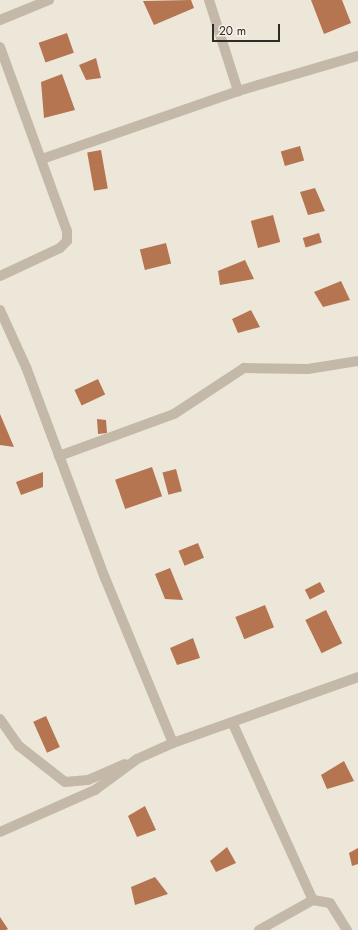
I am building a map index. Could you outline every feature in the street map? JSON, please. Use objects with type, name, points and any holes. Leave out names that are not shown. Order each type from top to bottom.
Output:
[{"type":"street","points":[[0,20],[49,0]]},
{"type":"street","points":[[209,0],[238,91]]},
{"type":"street","points":[[0,47],[64,219],[67,241],[53,252],[0,276]]},
{"type":"street","points":[[42,159],[238,91],[358,56]]},
{"type":"street","points":[[0,310],[26,367],[59,456],[173,743]]},
{"type":"street","points":[[59,456],[174,414],[244,368],[308,369],[358,361]]},
{"type":"street","points":[[0,720],[19,746],[65,782],[88,780],[173,743],[232,724],[358,677]]},
{"type":"street","points":[[232,724],[313,900]]},
{"type":"street","points":[[0,832],[95,790],[137,759]]},
{"type":"street","points":[[259,930],[313,900],[330,903],[347,930]]},
{"type":"building","points":[[191,0],[194,8],[154,25],[143,1]]},
{"type":"building","points":[[311,0],[342,0],[351,23],[324,34]]},
{"type":"building","points":[[67,33],[74,53],[45,63],[39,43]]},
{"type":"building","points":[[96,58],[101,78],[86,80],[79,65]]},
{"type":"building","points":[[62,74],[75,110],[44,118],[41,82]]},
{"type":"building","points":[[300,146],[304,160],[285,166],[281,152]]},
{"type":"building","points":[[101,150],[108,188],[94,191],[87,152]]},
{"type":"building","points":[[315,188],[325,211],[308,215],[300,192]]},
{"type":"building","points":[[273,215],[280,242],[258,248],[251,221]]},
{"type":"building","points":[[319,233],[322,243],[306,248],[303,238]]},
{"type":"building","points":[[166,243],[171,263],[145,270],[140,250]]},
{"type":"building","points":[[245,260],[254,279],[220,285],[218,271]]},
{"type":"building","points":[[341,281],[350,300],[323,307],[314,292]]},
{"type":"building","points":[[251,310],[260,327],[238,333],[232,319]]},
{"type":"building","points":[[98,379],[105,394],[82,405],[74,390]]},
{"type":"building","points":[[0,414],[14,447],[0,445]]},
{"type":"building","points":[[97,419],[106,420],[107,433],[98,434]]},
{"type":"building","points":[[152,467],[162,496],[125,509],[115,480]]},
{"type":"building","points":[[176,469],[182,491],[168,495],[162,473]]},
{"type":"building","points":[[43,472],[43,487],[21,495],[16,482]]},
{"type":"building","points":[[198,543],[204,558],[185,566],[179,551]]},
{"type":"building","points":[[170,568],[183,600],[165,599],[155,574]]},
{"type":"building","points":[[320,582],[325,592],[310,600],[305,590]]},
{"type":"building","points":[[265,605],[274,627],[244,639],[235,617]]},
{"type":"building","points":[[326,610],[342,643],[322,653],[305,620]]},
{"type":"building","points":[[193,638],[200,658],[177,665],[170,648]]},
{"type":"building","points":[[46,716],[60,747],[47,753],[33,722]]},
{"type":"building","points":[[344,761],[354,781],[327,789],[321,775]]},
{"type":"building","points":[[145,806],[156,830],[137,837],[128,816]]},
{"type":"building","points":[[227,847],[236,863],[216,872],[210,861]]},
{"type":"building","points":[[358,848],[358,864],[352,866],[349,853]]},
{"type":"building","points":[[155,877],[168,894],[135,905],[131,887]]},
{"type":"building","points":[[0,917],[8,929],[0,930]]}]
